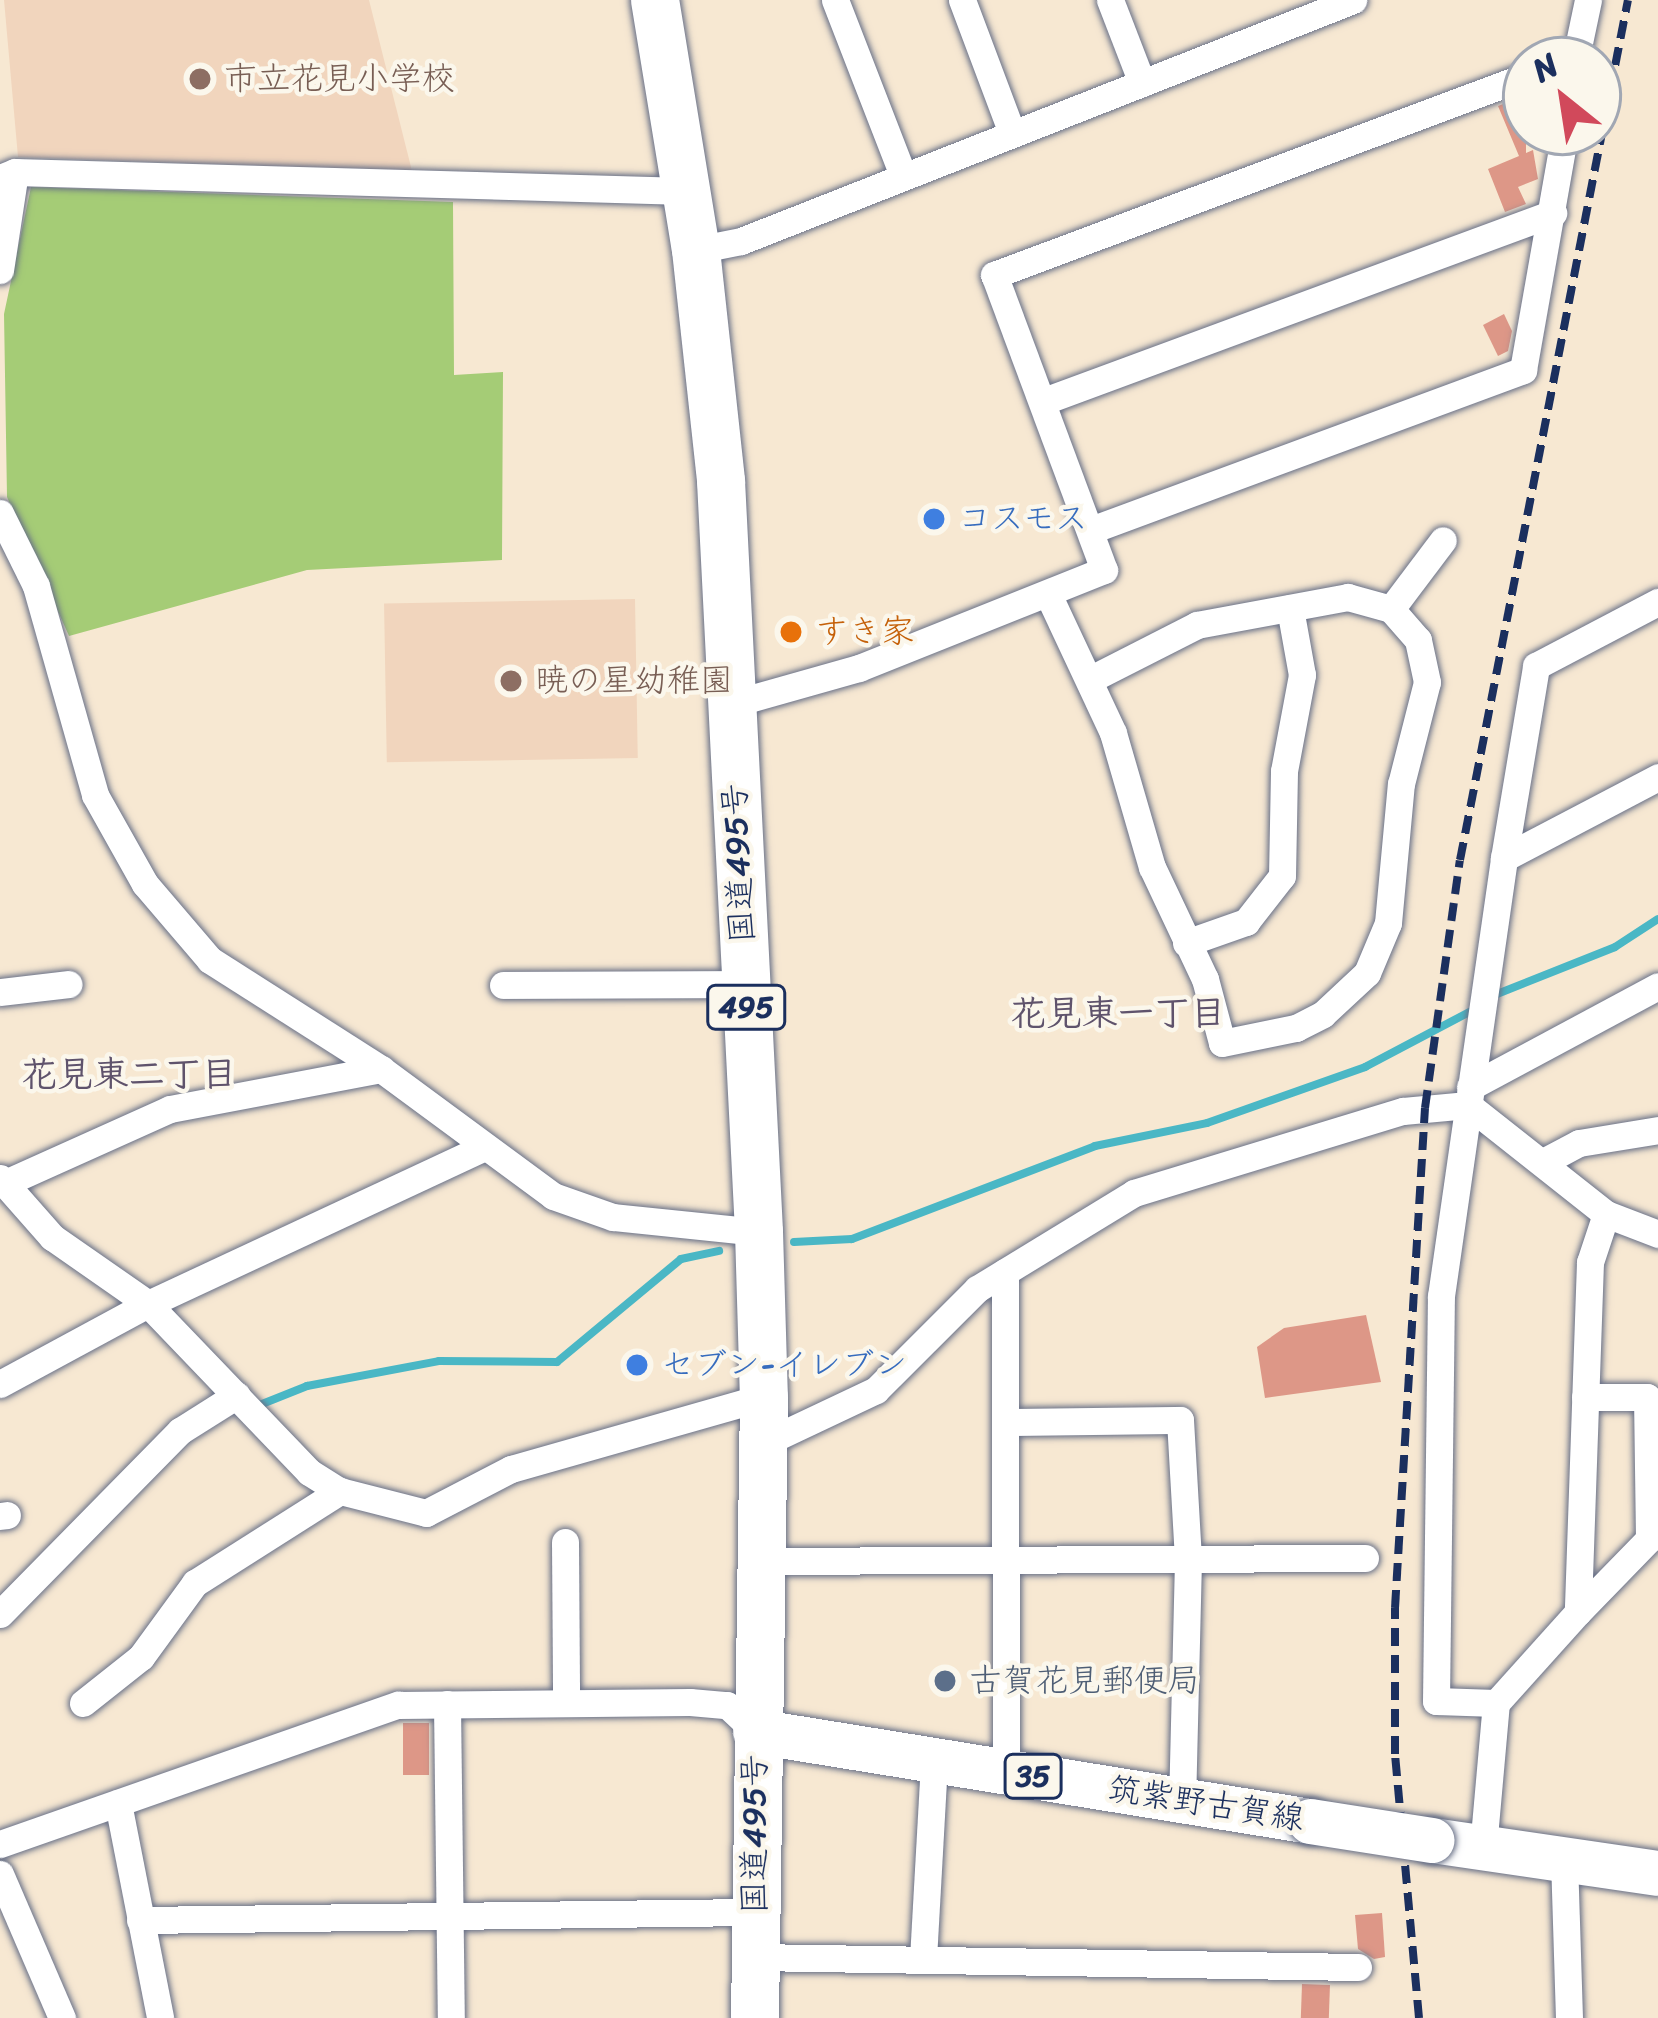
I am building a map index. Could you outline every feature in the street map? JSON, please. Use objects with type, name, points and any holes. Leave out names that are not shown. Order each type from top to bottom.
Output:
[{"type":"highway","name":"国道495号","points":[[655,0],[696,250],[721,481],[759,1232],[764,1420],[755,1731],[755,2018]]},
{"type":"main road","name":"筑紫野古賀線","points":[[755,1731],[1658,1873]]},
{"type":"street","points":[[835,0],[903,175]]},
{"type":"street","points":[[962,0],[1012,133]]},
{"type":"street","points":[[1110,0],[1142,83]]},
{"type":"street","points":[[696,250],[741,242],[1353,0]]},
{"type":"street","points":[[1579,36],[1588,0]]},
{"type":"street","points":[[731,704],[859,668],[1104,570],[994,275],[1502,85]]},
{"type":"street","points":[[1090,530],[1522,370],[1561,156]]},
{"type":"street","points":[[0,270],[7,175],[686,191]]},
{"type":"street","points":[[1044,401],[1553,213]]},
{"type":"street","points":[[0,513],[12,561],[95,795],[145,884],[210,960],[381,1069],[484,1147],[580,1208],[701,1232],[759,1232]]},
{"type":"street","points":[[1391,609],[1443,540]]},
{"type":"street","points":[[1048,594],[1089,680],[1222,1043],[1296,1028],[1366,973],[1388,923],[1401,784],[1427,682],[1418,640],[1391,609],[1348,597],[1197,625],[1089,680]]},
{"type":"street","points":[[1496,1703],[1436,1701],[1441,1296],[1476,1046],[1536,666],[1658,602]]},
{"type":"street","points":[[1186,943],[1246,922],[1282,876],[1285,771],[1302,676],[1290,608]]},
{"type":"street","points":[[1504,858],[1658,777]]},
{"type":"street","points":[[0,992],[69,984]]},
{"type":"street","points":[[503,985],[744,984]]},
{"type":"street","points":[[381,1069],[170,1109],[2,1181],[52,1237],[148,1304],[309,1472],[340,1491],[426,1513],[511,1469],[764,1420],[876,1390],[977,1289],[1134,1193],[1186,1173],[1469,1096],[1658,986]]},
{"type":"street","points":[[1469,1096],[1606,1214],[1658,1234]]},
{"type":"street","points":[[1545,1161],[1579,1143],[1658,1130]]},
{"type":"street","points":[[0,1384],[148,1304],[484,1147]]},
{"type":"street","points":[[1578,1612],[1591,1262],[1606,1214]]},
{"type":"street","points":[[1005,1272],[1006,1771]]},
{"type":"street","points":[[0,1613],[180,1431],[237,1396]]},
{"type":"street","points":[[1484,1848],[1496,1703],[1649,1539],[1647,1397],[1586,1397]]},
{"type":"street","points":[[1006,1422],[1180,1420],[1188,1560],[1183,1800]]},
{"type":"street","points":[[83,1703],[141,1657],[195,1583],[340,1491]]},
{"type":"street","points":[[565,1542],[566,1702]]},
{"type":"street","points":[[761,1561],[1365,1558]]},
{"type":"street","points":[[447,1704],[451,2018]]},
{"type":"street","points":[[0,1844],[398,1706],[727,1705],[755,1731]]},
{"type":"street","points":[[923,1959],[934,1762]]},
{"type":"street","points":[[118,1803],[160,2018]]},
{"type":"street","points":[[1564,1859],[1569,2018]]},
{"type":"street","points":[[0,1874],[62,2018]]},
{"type":"street","points":[[140,1920],[451,1919],[754,1934],[923,1959],[1358,1967]]},
{"type":"shaded area","name":"市立花見小学校","points":[[4,0],[369,0],[412,171],[18,157]]},
{"type":"shaded area","name":"暁の星幼稚園","points":[[635,599],[638,758],[387,762],[384,603]]},
{"type":"green space","points":[[31,187],[453,202],[454,375],[503,372],[502,560],[307,570],[69,636],[7,497],[4,314]]},
{"type":"building","points":[[1519,156],[1534,156],[1538,179],[1518,187],[1526,204],[1505,212],[1488,169]]},
{"type":"building","points":[[1504,314],[1512,331],[1508,351],[1498,356],[1483,325]]},
{"type":"building","points":[[1366,1315],[1381,1382],[1265,1398],[1257,1347],[1284,1328]]},
{"type":"building","points":[[403,1723],[429,1723],[429,1775],[403,1775]]},
{"type":"building","points":[[1382,1913],[1385,1957],[1374,1959],[1358,1949],[1355,1915]]},
{"type":"building","points":[[1302,1984],[1330,1985],[1329,2018],[1301,2018]]},
{"type":"waterway","points":[[1492,996],[1615,947],[1658,919]]},
{"type":"waterway","points":[[794,1242],[852,1239],[1095,1146],[1207,1123],[1365,1067],[1475,1009]]},
{"type":"waterway","points":[[257,1406],[307,1386],[439,1361],[557,1362],[681,1259],[719,1251]]},
{"type":"railway","points":[[1419,2018],[1395,1754],[1395,1608],[1425,1108],[1460,860],[1628,0]]},
{"type":"place","name":"市立花見小学校","points":[[200,79]]},
{"type":"place","name":"コスモス","points":[[934,519]]},
{"type":"place","name":"すき家","points":[[791,632]]},
{"type":"place","name":"暁の星幼稚園","points":[[511,681]]},
{"type":"place","name":"セブン-イレブン","points":[[637,1365]]},
{"type":"place","name":"古賀花見郵便局","points":[[945,1681]]},
{"type":"district","name":"花見東一丁目","points":[[1118,1014]]},
{"type":"district","name":"花見東二丁目","points":[[129,1075]]}]
